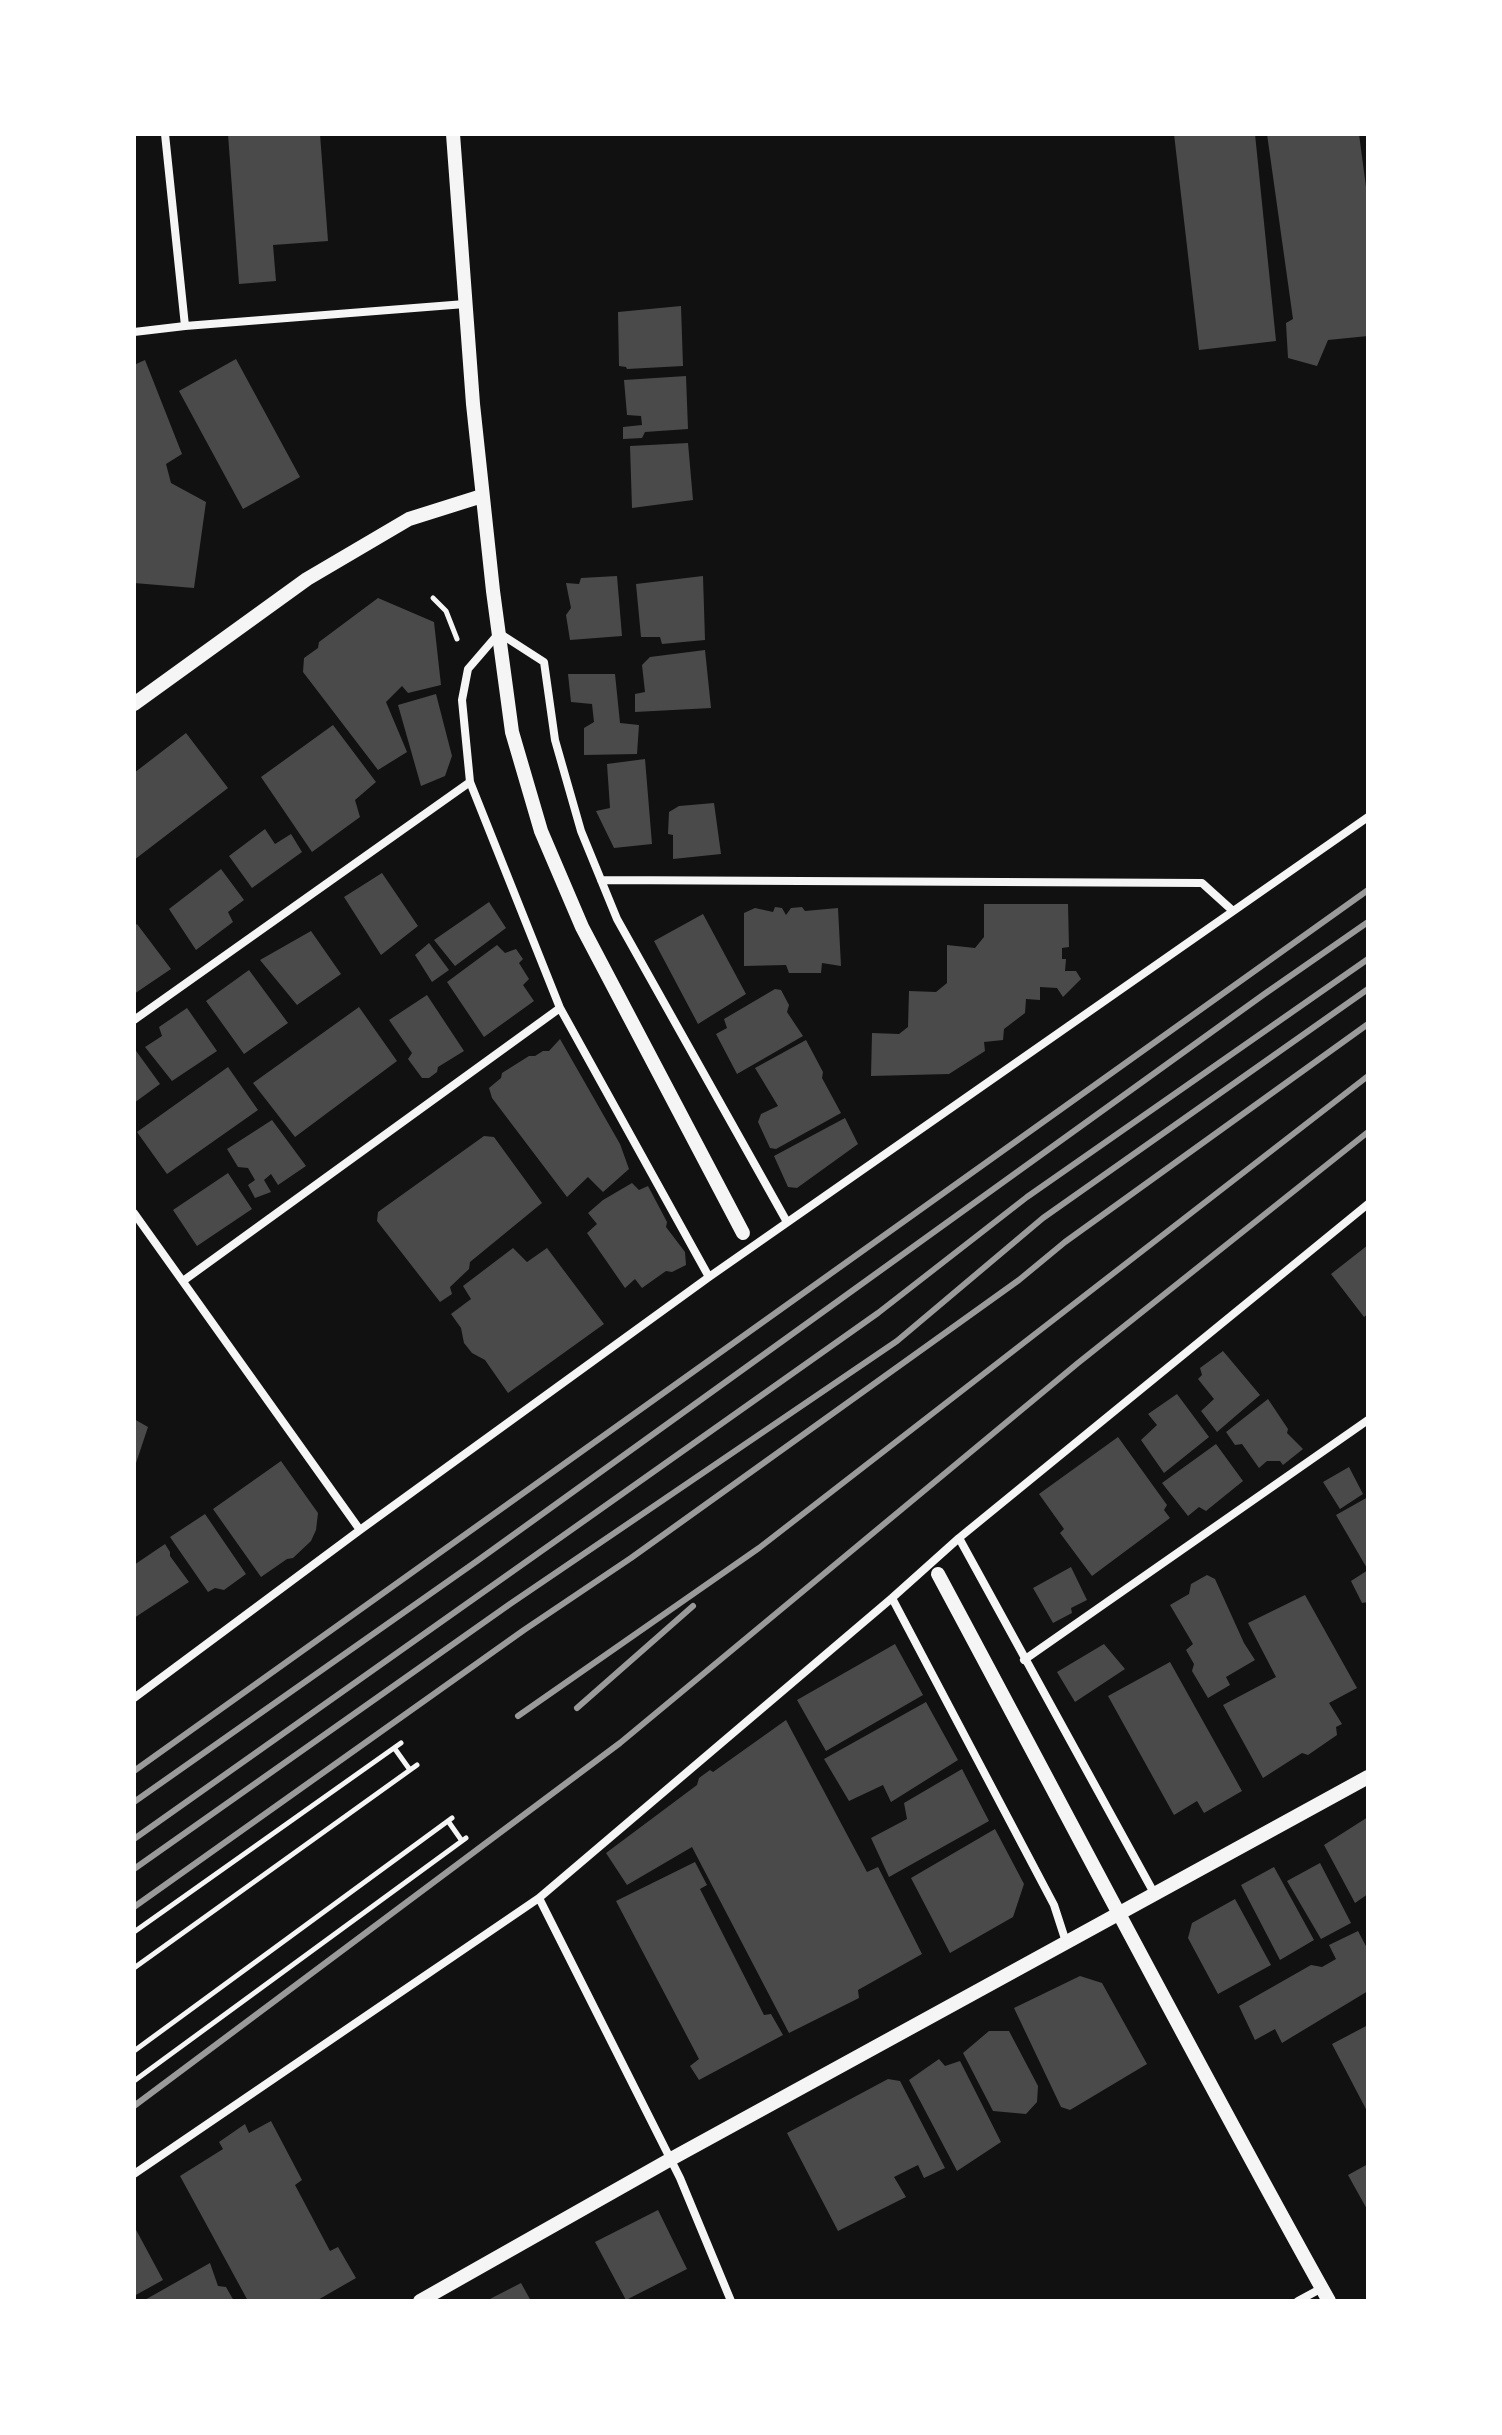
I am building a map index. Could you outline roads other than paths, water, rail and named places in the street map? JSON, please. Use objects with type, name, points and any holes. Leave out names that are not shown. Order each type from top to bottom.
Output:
[{"type":"street","points":[[165,134],[185,326]]},
{"type":"street","points":[[453,134],[482,496],[512,732],[541,831],[582,927],[743,1233]]},
{"type":"street","points":[[134,332],[465,304]]},
{"type":"street","points":[[134,704],[307,579],[409,519],[482,496]]},
{"type":"street","points":[[499,633],[468,669],[462,700],[470,782],[560,1008],[709,1277]]},
{"type":"street","points":[[499,633],[544,662],[555,740],[581,831],[617,919],[787,1222]]},
{"type":"street","points":[[134,1020],[470,782]]},
{"type":"street","points":[[134,1698],[709,1277],[1368,817]]},
{"type":"street","points":[[601,880],[1202,883],[1233,911]]},
{"type":"street","points":[[183,1281],[560,1008]]},
{"type":"street","points":[[134,2174],[539,1898],[959,1538],[1368,1204]]},
{"type":"street","points":[[134,1213],[360,1530]]},
{"type":"street","points":[[1024,1660],[1368,1420]]},
{"type":"street","points":[[959,1538],[1154,1893]]},
{"type":"street","points":[[938,1574],[1199,2065],[1325,2294],[1298,2301]]},
{"type":"street","points":[[892,1598],[1054,1905],[1066,1942]]},
{"type":"street","points":[[420,2301],[671,2159],[1368,1777]]},
{"type":"street","points":[[539,1898],[671,2159],[731,2301]]},
{"type":"railway","points":[[134,1771],[1368,890]]},
{"type":"railway","points":[[134,1802],[477,1561],[1368,922]]},
{"type":"railway","points":[[134,1839],[878,1313],[1027,1197],[1368,959]]},
{"type":"railway","points":[[134,1869],[510,1604],[897,1341],[1043,1218],[1368,989]]},
{"type":"railway","points":[[134,1907],[524,1630],[631,1558],[1019,1280],[1065,1242],[1368,1024]]},
{"type":"railway","points":[[518,1716],[759,1548],[1368,1076]]},
{"type":"railway","points":[[134,2106],[620,1743],[1078,1363],[1368,1132]]},
{"type":"railway","points":[[577,1708],[693,1606]]}]
